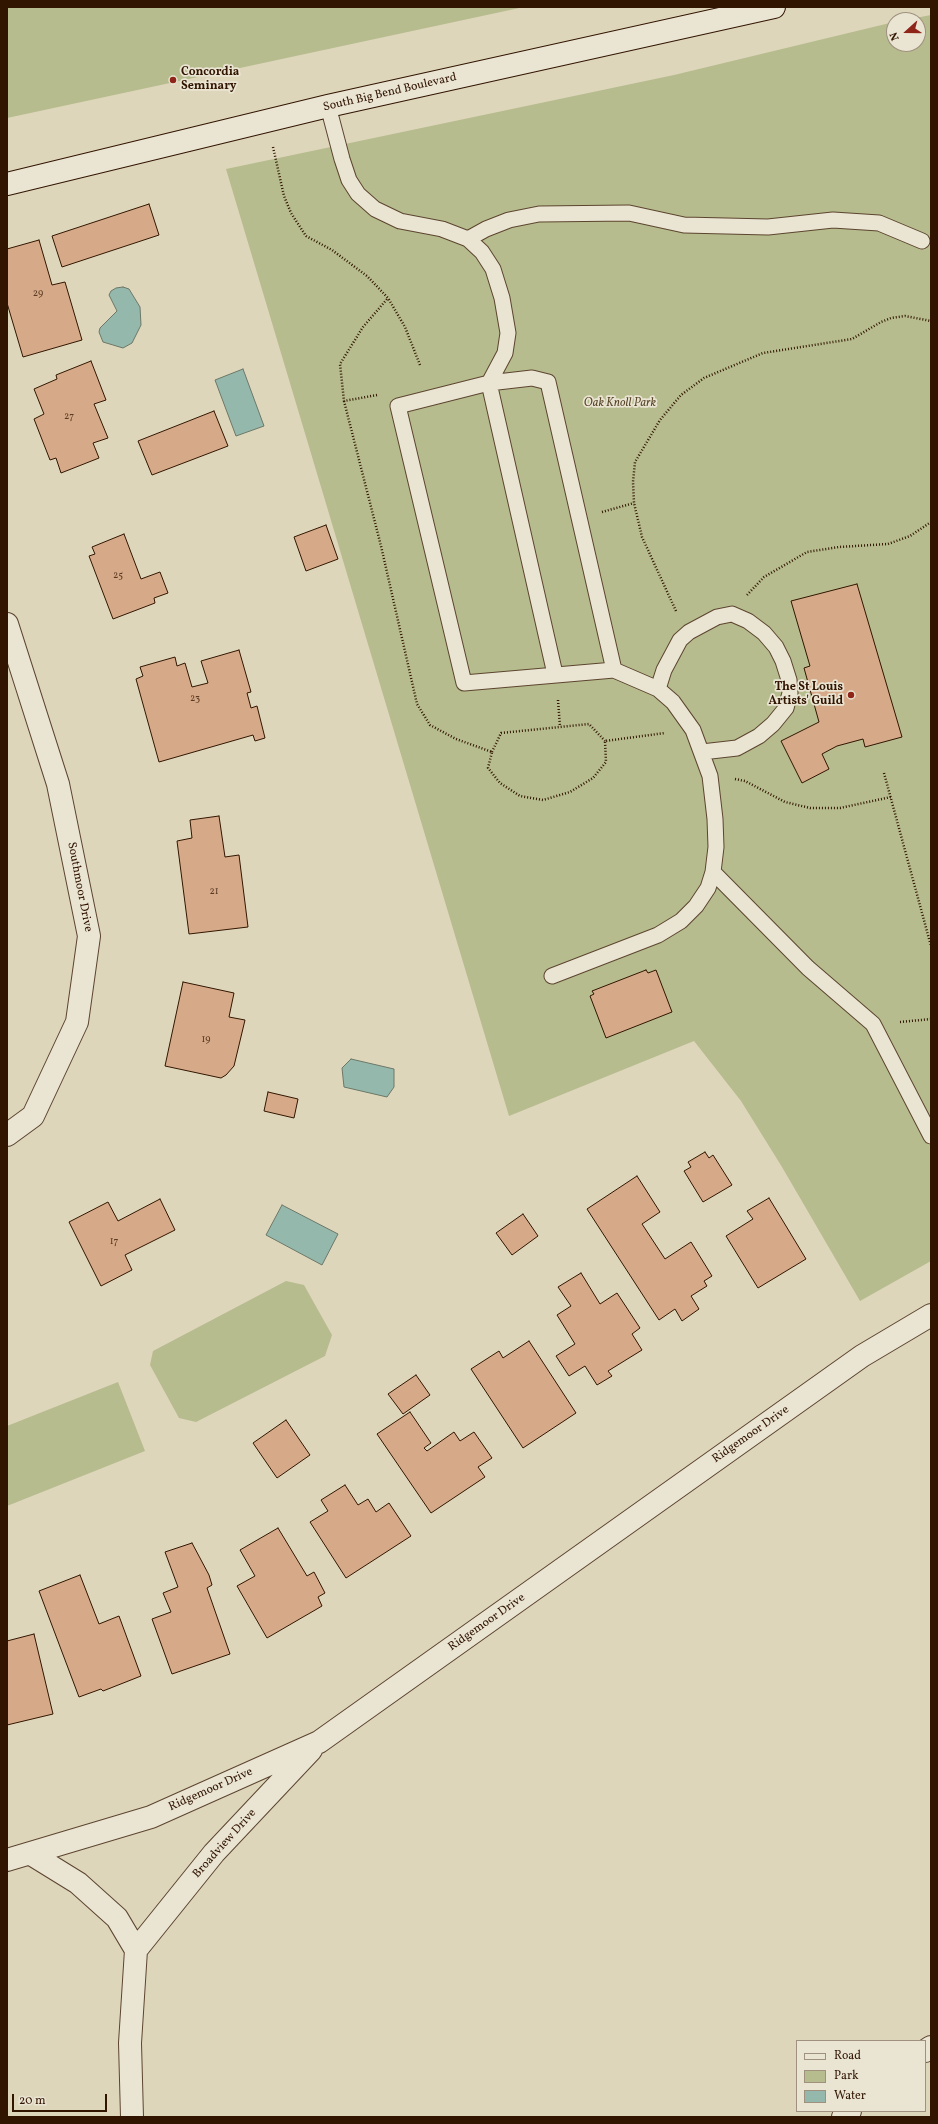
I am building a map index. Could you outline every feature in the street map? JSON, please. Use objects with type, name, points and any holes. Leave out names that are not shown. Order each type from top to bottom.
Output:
[{"type":"street","name":"South Big Bend Boulevard","points":[[7,184],[328,106],[774,7]]},
{"type":"street","name":"Southmoor Drive","points":[[7,624],[58,784],[89,936],[77,1022],[33,1116],[7,1135]]},
{"type":"street","name":"Ridgemoor Drive","points":[[7,1860],[151,1817],[319,1742],[862,1356],[931,1315]]},
{"type":"street","name":"Broadview Drive","points":[[136,1950],[214,1853],[319,1742]]},
{"type":"street","points":[[31,1854],[84,1888],[117,1918],[136,1950],[130,2043],[132,2117]]},
{"type":"lane","points":[[328,106],[349,180],[358,194],[375,209],[400,221],[442,229],[468,239],[482,252],[494,270],[502,298],[508,333],[505,352],[488,383],[555,674]]},
{"type":"lane","points":[[468,239],[486,229],[510,220],[539,214],[628,213],[684,225],[768,226],[833,220],[879,223],[922,241]]},
{"type":"lane","points":[[552,976],[658,935],[681,921],[696,906],[708,888],[713,872],[716,847],[710,776],[693,730],[684,715],[673,702],[658,689],[614,670],[464,683],[398,406],[488,383],[532,378],[548,382],[614,670]]},
{"type":"lane","points":[[658,689],[672,652],[689,632],[718,617],[732,614],[748,621],[764,633],[776,647],[783,661],[789,680],[790,693],[786,708],[773,724],[759,736],[737,748],[702,752]]},
{"type":"lane","points":[[713,872],[808,968],[873,1024],[931,1136]]},
{"type":"path","points":[[267,121],[284,196],[291,213],[306,236],[332,250],[367,276],[388,298],[405,327],[420,365]]},
{"type":"path","points":[[388,298],[363,328],[340,364],[344,401],[381,394],[398,406]]},
{"type":"path","points":[[689,632],[678,615],[642,537],[634,503],[633,482],[635,462],[660,420],[681,396],[704,378],[763,353],[852,338],[891,318],[905,316],[931,321]]},
{"type":"path","points":[[579,518],[634,503]]},
{"type":"path","points":[[732,614],[741,601],[764,577],[807,552],[839,547],[888,544],[910,536],[931,522]]},
{"type":"path","points":[[492,752],[501,733],[589,724],[605,741]]},
{"type":"path","points":[[884,773],[931,946]]},
{"type":"path","points":[[710,776],[745,781],[785,802],[810,808],[840,808],[891,797]]},
{"type":"path","points":[[873,1024],[931,1019]]},
{"type":"green space","points":[[7,7],[524,7],[7,118]]},
{"type":"green space","name":"Oak Knoll Park","points":[[931,15],[931,1261],[860,1301],[782,1167],[741,1101],[694,1041],[509,1116],[226,169],[674,75],[886,24],[886,52],[926,52],[926,16]]},
{"type":"green space","points":[[286,1281],[304,1285],[332,1335],[325,1356],[196,1422],[179,1418],[150,1365],[153,1351]]},
{"type":"green space","points":[[118,1382],[145,1451],[7,1506],[7,1426]]},
{"type":"water","points":[[123,287],[129,289],[140,307],[141,325],[132,343],[123,348],[103,342],[99,332],[100,328],[117,311],[109,295],[111,291],[116,288]]},
{"type":"water","points":[[243,369],[264,426],[236,436],[215,380]]},
{"type":"water","points":[[351,1059],[394,1069],[394,1087],[387,1097],[344,1087],[342,1068]]},
{"type":"water","points":[[282,1205],[338,1234],[322,1265],[266,1235]]},
{"type":"building","points":[[149,204],[159,235],[62,267],[52,236]]},
{"type":"building","points":[[39,240],[52,285],[65,282],[82,340],[23,357],[7,303],[7,249]]},
{"type":"building","points":[[91,361],[106,400],[94,404],[108,438],[93,443],[99,458],[61,473],[56,458],[50,460],[34,419],[44,414],[34,389],[57,379],[56,375]]},
{"type":"building","points":[[214,411],[228,446],[152,475],[138,441]]},
{"type":"building","points":[[326,525],[338,559],[306,571],[294,537]]},
{"type":"building","points":[[124,534],[141,579],[160,572],[168,593],[154,598],[155,603],[113,619],[89,556],[95,554],[92,547]]},
{"type":"building","name":"The St Louis Artists' Guild","points":[[857,584],[902,737],[865,747],[863,739],[837,746],[822,754],[829,769],[802,783],[781,741],[819,722],[804,668],[810,666],[791,601]]},
{"type":"building","points":[[239,650],[251,692],[247,693],[251,708],[257,706],[265,738],[255,741],[253,735],[159,762],[136,679],[143,676],[140,667],[175,657],[177,666],[185,663],[192,687],[208,683],[201,661]]},
{"type":"building","points":[[219,816],[225,857],[239,855],[248,927],[189,934],[177,841],[192,838],[190,820]]},
{"type":"building","points":[[646,970],[648,973],[656,970],[672,1012],[606,1038],[590,996],[594,994],[592,991]]},
{"type":"building","points":[[183,982],[234,993],[229,1017],[245,1020],[234,1066],[221,1078],[165,1066]]},
{"type":"building","points":[[268,1092],[298,1099],[294,1118],[264,1111]]},
{"type":"building","points":[[705,1152],[709,1158],[713,1155],[732,1185],[703,1202],[684,1171],[691,1167],[688,1162]]},
{"type":"building","points":[[637,1176],[660,1212],[642,1224],[665,1259],[691,1242],[712,1276],[704,1281],[707,1286],[691,1296],[699,1309],[682,1321],[675,1309],[659,1320],[587,1209]]},
{"type":"building","points":[[769,1198],[806,1259],[758,1288],[726,1236],[753,1219],[747,1211]]},
{"type":"building","points":[[160,1199],[175,1230],[125,1255],[132,1270],[101,1286],[69,1222],[108,1202],[118,1221]]},
{"type":"building","points":[[523,1214],[538,1236],[512,1255],[496,1233]]},
{"type":"building","points":[[581,1273],[600,1304],[617,1293],[640,1328],[632,1334],[642,1350],[608,1371],[612,1376],[597,1385],[585,1366],[569,1376],[556,1356],[575,1344],[557,1315],[571,1306],[558,1287]]},
{"type":"building","points":[[529,1341],[576,1413],[523,1448],[471,1369],[499,1351],[503,1358]]},
{"type":"building","points":[[416,1375],[430,1395],[403,1414],[388,1394]]},
{"type":"building","points":[[410,1412],[431,1443],[424,1448],[427,1451],[454,1432],[460,1441],[474,1432],[492,1458],[478,1467],[485,1477],[431,1513],[377,1434]]},
{"type":"building","points":[[286,1420],[310,1455],[277,1478],[253,1443]]},
{"type":"building","points":[[345,1485],[358,1505],[368,1499],[376,1512],[389,1503],[411,1536],[346,1578],[310,1522],[328,1511],[321,1500]]},
{"type":"building","points":[[278,1528],[307,1576],[314,1572],[325,1593],[318,1597],[322,1606],[267,1638],[237,1586],[255,1576],[240,1550]]},
{"type":"building","points":[[192,1543],[209,1575],[212,1585],[207,1588],[230,1654],[172,1674],[152,1619],[171,1612],[163,1593],[178,1587],[165,1552]]},
{"type":"building","points":[[80,1575],[99,1624],[119,1616],[141,1676],[103,1691],[101,1689],[79,1697],[39,1591]]},
{"type":"building","points":[[34,1634],[53,1714],[7,1725],[7,1641]]},
{"type":"place","name":"Concordia Seminary","points":[[173,80]]},
{"type":"place","name":"The St Louis Artists' Guild","points":[[851,695]]}]
